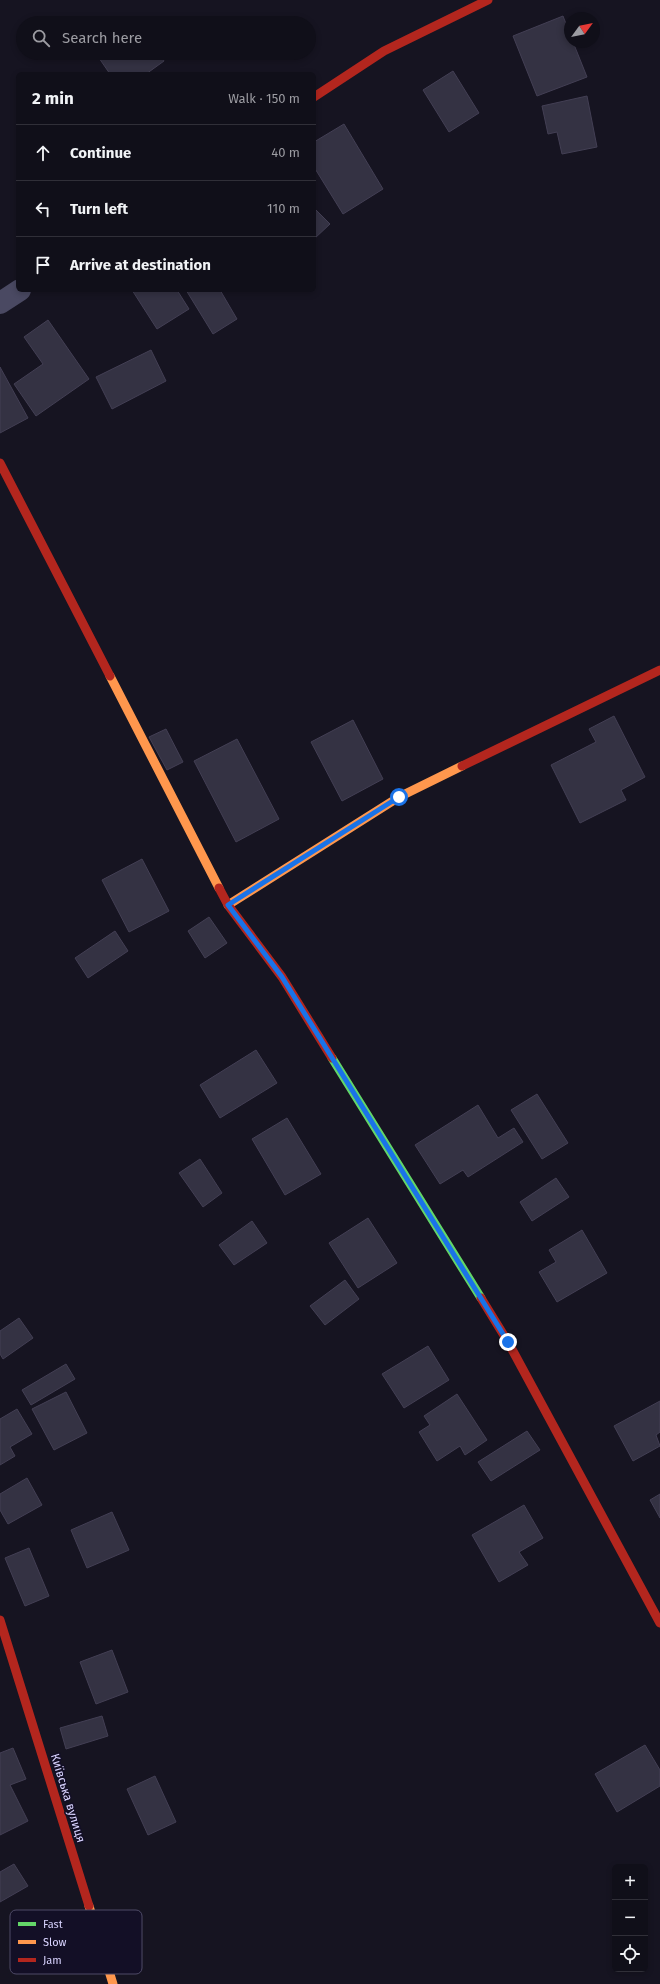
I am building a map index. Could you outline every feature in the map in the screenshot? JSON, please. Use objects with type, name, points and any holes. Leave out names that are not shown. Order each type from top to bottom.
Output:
[{"type":"street","points":[[316,96],[384,51],[488,0]]},
{"type":"street","points":[[0,303],[17,292]]},
{"type":"street","points":[[0,464],[228,905],[282,977],[508,1342],[660,1623]]},
{"type":"street","points":[[228,905],[399,797],[660,670]]},
{"type":"street","name":"Київська вулиця","points":[[0,1620],[90,1910]]},
{"type":"street","name":"Київська вулиця","points":[[110,1974],[113,1984]]},
{"type":"building","points":[[563,16],[564,48],[575,48],[587,77],[537,96],[513,36]]},
{"type":"building","points":[[100,60],[164,61],[149,72],[109,72]]},
{"type":"building","points":[[453,71],[479,113],[449,132],[423,90]]},
{"type":"building","points":[[587,96],[597,147],[562,154],[557,132],[548,134],[542,106]]},
{"type":"building","points":[[344,124],[383,189],[343,214],[316,170],[316,141]]},
{"type":"building","points":[[316,210],[330,224],[316,237]]},
{"type":"building","points":[[133,292],[178,292],[189,309],[157,329]]},
{"type":"building","points":[[187,292],[221,292],[237,319],[213,334]]},
{"type":"building","points":[[48,320],[89,379],[36,416],[14,384],[43,364],[24,337]]},
{"type":"building","points":[[151,350],[166,381],[112,409],[96,377]]},
{"type":"building","points":[[0,367],[28,418],[0,433]]},
{"type":"building","points":[[614,716],[645,777],[621,790],[626,800],[580,823],[551,765],[596,742],[589,729]]},
{"type":"building","points":[[353,720],[383,779],[342,801],[311,742]]},
{"type":"building","points":[[166,729],[183,762],[167,770],[149,737]]},
{"type":"building","points":[[237,739],[279,819],[236,842],[194,761]]},
{"type":"building","points":[[142,859],[169,911],[129,932],[102,880]]},
{"type":"building","points":[[209,917],[227,943],[205,958],[188,931]]},
{"type":"building","points":[[115,931],[128,951],[88,978],[75,958]]},
{"type":"building","points":[[256,1050],[277,1083],[220,1118],[200,1085]]},
{"type":"building","points":[[537,1094],[568,1143],[542,1159],[511,1110]]},
{"type":"building","points":[[478,1105],[498,1138],[514,1128],[523,1142],[468,1177],[463,1170],[440,1184],[415,1145]]},
{"type":"building","points":[[287,1118],[321,1174],[285,1195],[252,1139]]},
{"type":"building","points":[[200,1159],[222,1193],[203,1207],[179,1173]]},
{"type":"building","points":[[556,1178],[569,1197],[532,1221],[520,1202]]},
{"type":"building","points":[[368,1218],[397,1263],[358,1288],[329,1243]]},
{"type":"building","points":[[252,1221],[267,1243],[234,1265],[219,1245]]},
{"type":"building","points":[[582,1230],[607,1273],[557,1302],[539,1272],[556,1262],[549,1250]]},
{"type":"building","points":[[345,1280],[359,1299],[325,1325],[310,1306]]},
{"type":"building","points":[[19,1318],[33,1338],[3,1359],[0,1354],[0,1331]]},
{"type":"building","points":[[428,1346],[449,1380],[404,1408],[382,1374]]},
{"type":"building","points":[[66,1364],[75,1379],[31,1405],[22,1390]]},
{"type":"building","points":[[66,1392],[87,1433],[54,1450],[32,1409]]},
{"type":"building","points":[[457,1394],[487,1440],[465,1455],[460,1446],[437,1461],[419,1432],[430,1425],[424,1416]]},
{"type":"building","points":[[660,1401],[660,1432],[656,1435],[660,1446],[633,1461],[614,1426]]},
{"type":"building","points":[[17,1409],[32,1434],[10,1447],[15,1456],[0,1465],[0,1419]]},
{"type":"building","points":[[527,1431],[540,1450],[491,1481],[478,1462]]},
{"type":"building","points":[[27,1478],[42,1505],[8,1524],[0,1510],[0,1494]]},
{"type":"building","points":[[660,1494],[660,1518],[650,1500]]},
{"type":"building","points":[[524,1505],[543,1538],[519,1552],[528,1565],[499,1582],[472,1535]]},
{"type":"building","points":[[112,1512],[129,1550],[87,1568],[71,1530]]},
{"type":"building","points":[[29,1548],[49,1596],[25,1606],[5,1558]]},
{"type":"building","points":[[112,1650],[128,1692],[96,1704],[80,1662]]},
{"type":"building","points":[[102,1716],[108,1736],[66,1749],[60,1728]]},
{"type":"building","points":[[645,1745],[660,1770],[660,1786],[617,1812],[595,1774]]},
{"type":"building","points":[[13,1748],[26,1779],[10,1785],[28,1821],[0,1835],[0,1753]]},
{"type":"building","points":[[155,1776],[176,1822],[148,1835],[127,1789]]},
{"type":"building","points":[[14,1864],[28,1886],[0,1902],[0,1872]]},
{"type":"traffic: fast","points":[[332,1058],[481,1298]]},
{"type":"traffic: slow","points":[[110,676],[219,888]]},
{"type":"traffic: slow","points":[[228,905],[399,797],[462,766]]},
{"type":"traffic: slow","points":[[89,1906],[90,1910]]},
{"type":"traffic: slow","points":[[110,1974],[113,1984]]},
{"type":"traffic: jam","points":[[316,96],[384,51],[488,0]]},
{"type":"traffic: jam","points":[[0,463],[110,676]]},
{"type":"traffic: jam","points":[[462,766],[660,670]]},
{"type":"traffic: jam","points":[[219,888],[228,905],[282,977],[332,1058]]},
{"type":"traffic: jam","points":[[481,1298],[508,1342],[660,1623]]},
{"type":"traffic: jam","points":[[0,1620],[89,1906]]},
{"type":"route","points":[[399,797],[228,905],[282,977],[508,1342]]}]
